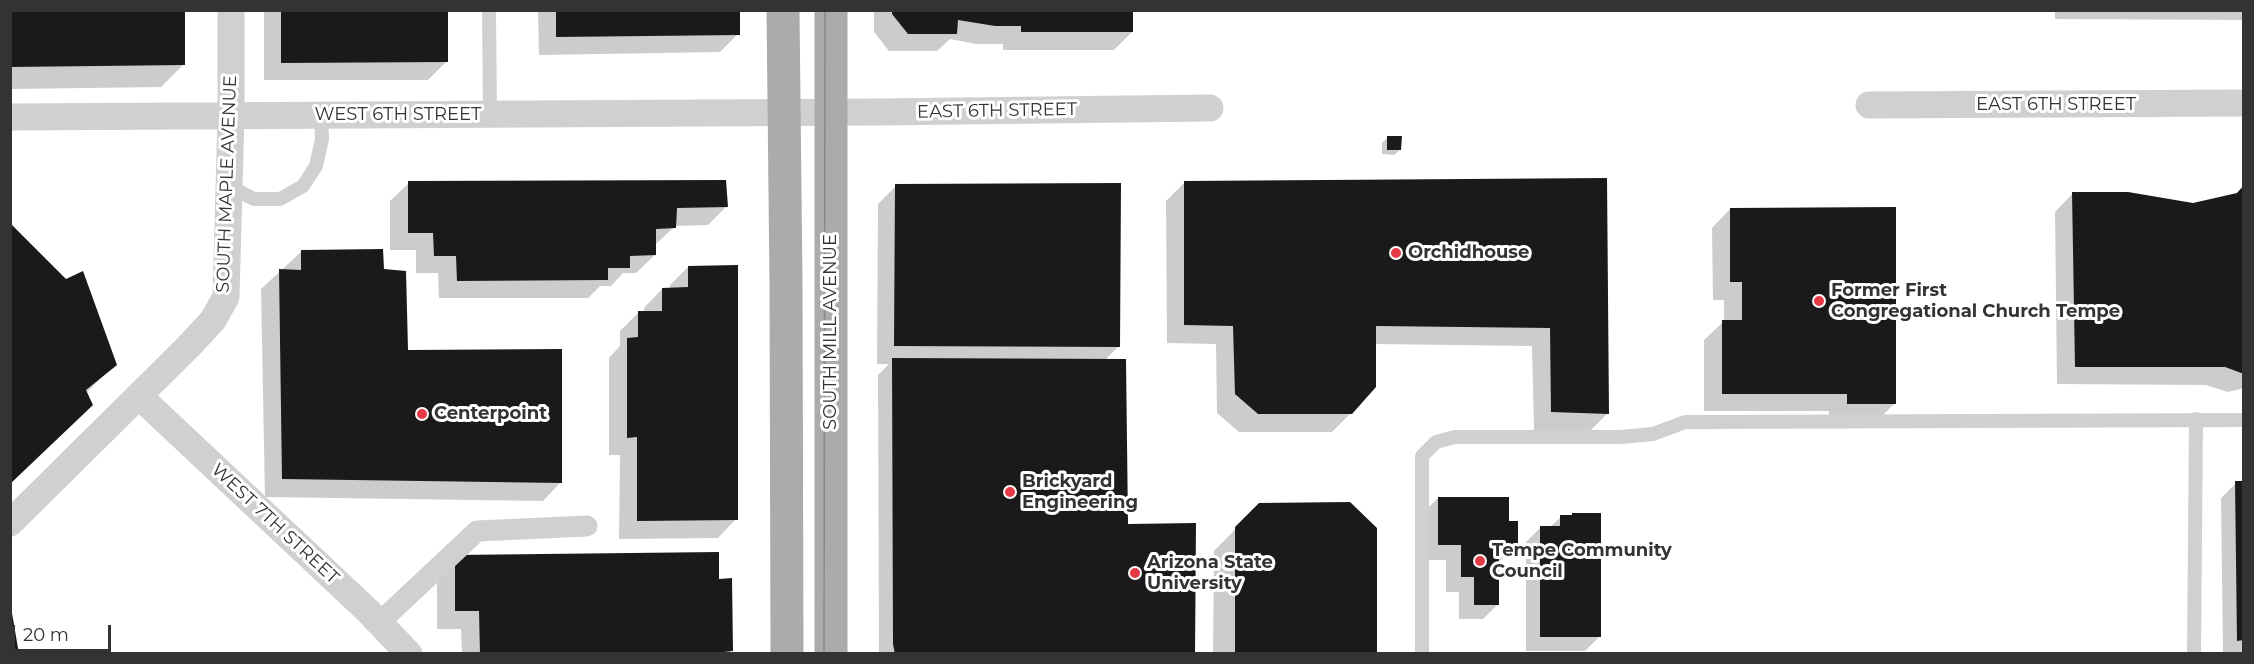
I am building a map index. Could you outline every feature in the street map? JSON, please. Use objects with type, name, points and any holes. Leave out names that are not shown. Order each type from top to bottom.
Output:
[{"type":"main road","points":[[783,10],[787,654]]},
{"type":"main road","name":"SOUTH MILL AVENUE","points":[[831,10],[831,654]]},
{"type":"street","name":"SOUTH MAPLE AVENUE","points":[[10,523],[213,320],[226,297],[230,187],[231,10]]},
{"type":"street","name":"EAST 6TH STREET","points":[[1869,105],[2244,103]]},
{"type":"street","name":"EAST 6TH STREET","points":[[785,112],[1210,108]]},
{"type":"street","name":"WEST 6TH STREET","points":[[10,117],[785,112]]},
{"type":"street","name":"WEST 7TH STREET","points":[[138,396],[380,622],[409,654]]},
{"type":"street","points":[[380,622],[477,531],[586,526]]},
{"type":"lane","points":[[489,10],[490,115]]},
{"type":"lane","points":[[230,187],[254,199],[279,200],[303,186],[316,166],[322,139],[321,116]]},
{"type":"lane","points":[[2194,654],[2196,419]]},
{"type":"lane","points":[[1422,654],[1422,456],[1436,442],[1455,436],[1653,434],[1684,422],[2244,420]]},
{"type":"building","points":[[10,10],[185,10],[185,65],[10,67]]},
{"type":"building","points":[[281,10],[448,10],[448,62],[281,63]]},
{"type":"building","points":[[556,10],[740,10],[740,35],[556,37]]},
{"type":"building","points":[[892,10],[1133,10],[1133,32],[1021,32],[1021,26],[995,26],[958,20],[957,34],[908,34],[892,14]]},
{"type":"building","points":[[1387,136],[1402,136],[1401,150],[1387,150]]},
{"type":"building","name":"Orchidhouse","points":[[1607,178],[1609,414],[1551,412],[1550,328],[1376,326],[1376,387],[1352,414],[1258,414],[1235,394],[1233,326],[1184,325],[1184,181]]},
{"type":"building","points":[[726,180],[728,207],[677,208],[676,228],[656,229],[656,255],[630,256],[630,268],[608,268],[608,280],[457,281],[456,256],[434,256],[433,233],[408,233],[408,181]]},
{"type":"building","points":[[1121,183],[1120,347],[894,346],[895,184]]},
{"type":"building","points":[[2244,185],[2244,374],[2225,367],[2075,367],[2072,192],[2128,192],[2193,203],[2237,193]]},
{"type":"building","name":"Former First Congregational Church Tempe","points":[[1896,207],[1896,404],[1847,404],[1847,394],[1722,394],[1722,320],[1742,320],[1742,282],[1730,282],[1730,208]]},
{"type":"building","points":[[10,223],[66,279],[83,271],[117,365],[86,390],[93,405],[10,484]]},
{"type":"building","name":"Centerpoint","points":[[383,249],[384,269],[406,271],[408,350],[562,349],[562,483],[282,479],[279,269],[301,270],[301,250]]},
{"type":"building","points":[[738,265],[738,520],[637,521],[637,437],[627,438],[627,338],[638,337],[638,311],[662,311],[662,288],[688,287],[688,266]]},
{"type":"building","name":"Arizona State University","points":[[892,358],[1126,359],[1128,524],[1196,523],[1195,654],[895,654],[893,644]]},
{"type":"building","points":[[2235,481],[2244,481],[2244,640],[2237,641]]},
{"type":"building","name":"Tempe Community Council","points":[[1438,497],[1509,497],[1509,521],[1518,521],[1518,546],[1499,546],[1499,605],[1474,605],[1474,577],[1461,577],[1461,545],[1438,545]]},
{"type":"building","points":[[1350,502],[1377,528],[1377,654],[1235,654],[1235,527],[1259,503]]},
{"type":"building","points":[[1572,513],[1601,513],[1601,637],[1540,637],[1540,526],[1560,526],[1560,515],[1572,515]]},
{"type":"building","points":[[719,552],[719,579],[732,578],[733,651],[703,654],[480,654],[479,611],[455,611],[455,555]]},
{"type":"building","points":[[12,613],[19,654],[10,654]]},
{"type":"tram line","points":[[824,654],[825,10]]},
{"type":"place","name":"Orchidhouse","points":[[1396,253]]},
{"type":"place","name":"Former First Congregational Church Tempe","points":[[1819,301]]},
{"type":"place","name":"Centerpoint","points":[[422,414]]},
{"type":"place","name":"Brickyard Engineering","points":[[1010,492]]},
{"type":"place","name":"Tempe Community Council","points":[[1480,561]]},
{"type":"place","name":"Arizona State University","points":[[1135,573]]}]
